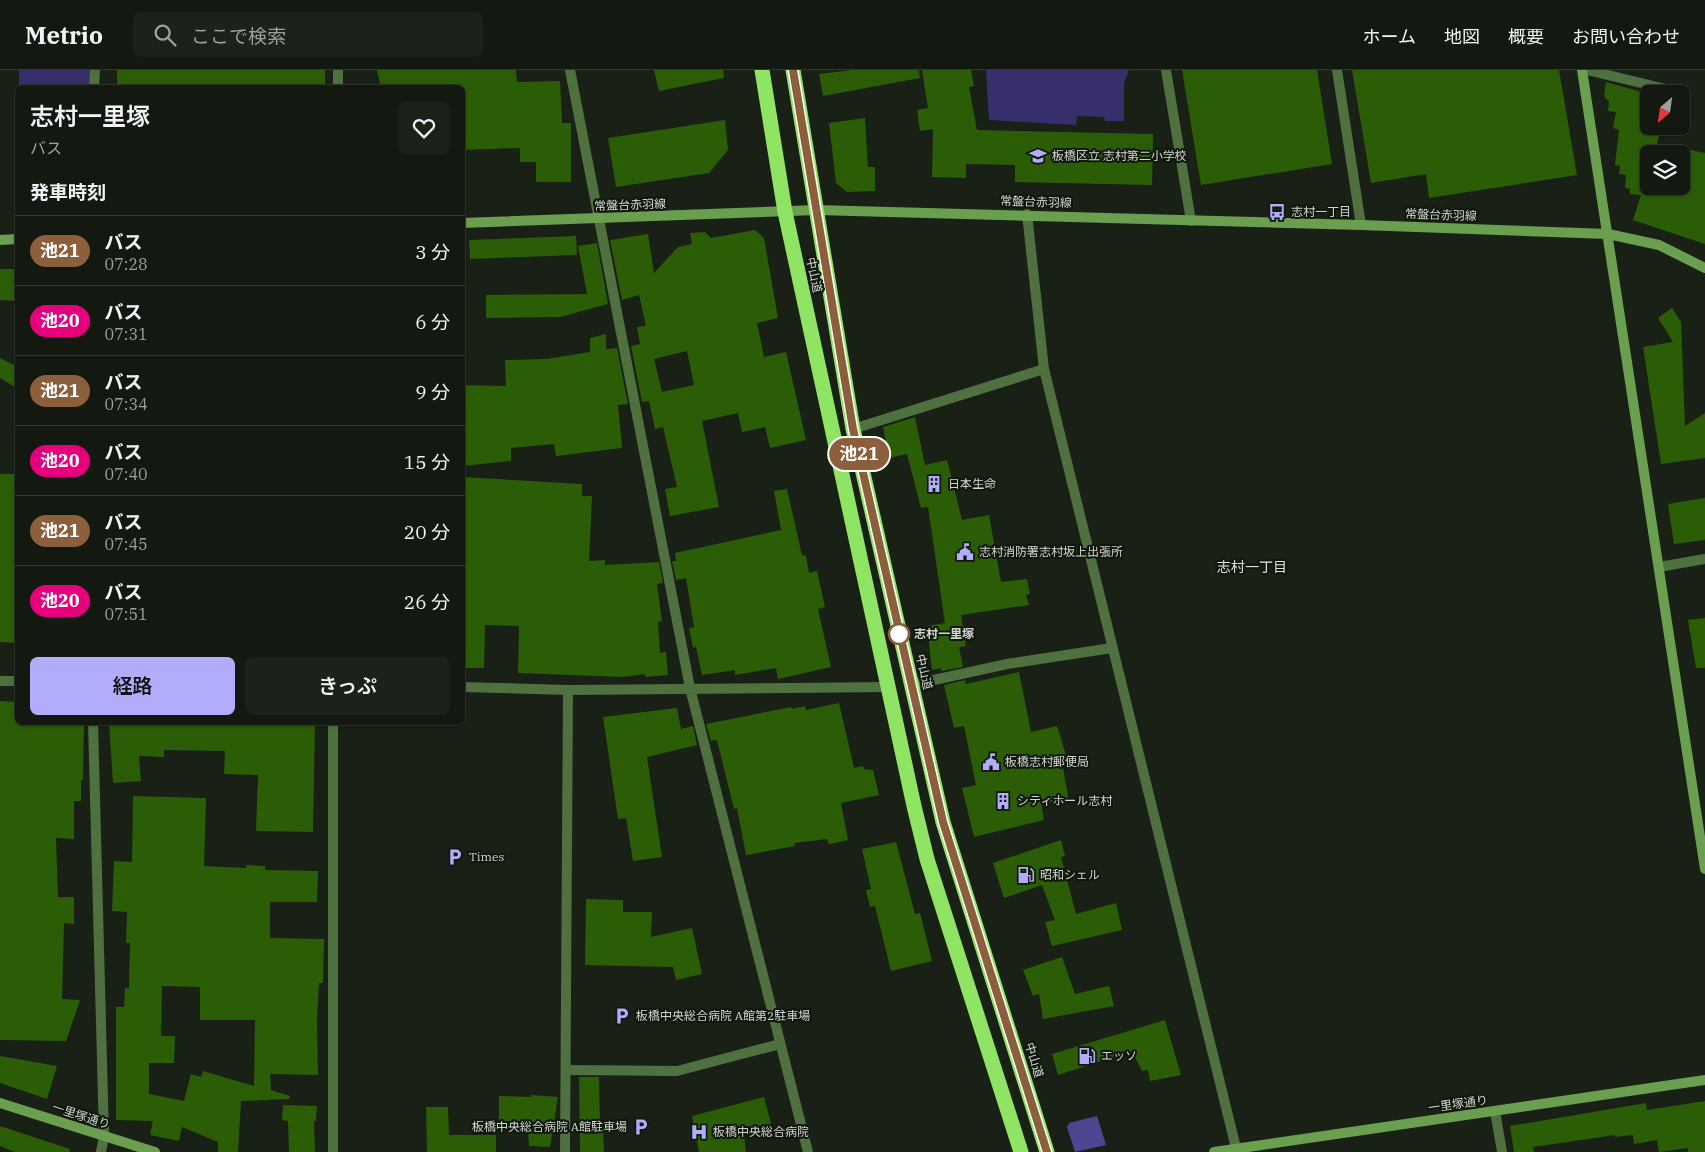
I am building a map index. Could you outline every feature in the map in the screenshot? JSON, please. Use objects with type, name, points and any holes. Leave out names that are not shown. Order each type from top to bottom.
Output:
[{"type":"highway","name":"中山道","points":[[762,70],[785,212],[887,688],[927,859],[1021,1152]]},
{"type":"highway","name":"中山道","points":[[793,70],[853,429],[943,822],[1047,1152]]},
{"type":"street","points":[[94,85],[95,70]]},
{"type":"street","points":[[338,70],[338,85]]},
{"type":"street","points":[[570,70],[690,688],[808,1152]]},
{"type":"street","points":[[1166,70],[1191,220]]},
{"type":"street","points":[[1337,70],[1361,225]]},
{"type":"street","points":[[1582,70],[1705,869]]},
{"type":"street","points":[[1587,70],[1649,85]]},
{"type":"street","name":"常盤台赤羽線","points":[[465,223],[817,210],[1027,214],[1361,225],[1608,234],[1659,245],[1705,268]]},
{"type":"street","points":[[1027,214],[1044,369],[1236,1150]]},
{"type":"street","points":[[0,240],[15,239]]},
{"type":"street","points":[[853,429],[1044,369]]},
{"type":"street","points":[[1659,567],[1705,559]]},
{"type":"street","points":[[911,685],[1008,664],[1112,648]]},
{"type":"street","points":[[0,681],[15,681]]},
{"type":"street","points":[[465,687],[568,690],[887,688]]},
{"type":"street","points":[[565,1152],[568,690]]},
{"type":"street","points":[[93,725],[104,1136],[101,1152]]},
{"type":"street","points":[[332,1152],[333,725]]},
{"type":"street","points":[[566,1070],[677,1071],[780,1044]]},
{"type":"street","name":"一里塚通り","points":[[1214,1152],[1705,1080]]},
{"type":"street","name":"一里塚通り","points":[[0,1103],[155,1152]]},
{"type":"street","points":[[1495,1111],[1502,1152]]},
{"type":"shaded area","points":[[19,70],[95,70],[94,85],[19,85]]},
{"type":"shaded area","points":[[986,70],[1129,70],[1124,83],[1124,121],[1105,121],[1104,117],[1077,116],[1076,125],[989,120]]},
{"type":"shaded area","points":[[1097,1116],[1106,1145],[1075,1152],[1067,1127],[1069,1123]]},
{"type":"building","points":[[117,70],[325,70],[325,85],[117,85]]},
{"type":"building","points":[[377,70],[516,70],[517,82],[560,81],[562,123],[571,123],[571,182],[536,182],[536,162],[520,162],[520,148],[465,150],[465,85],[380,85]]},
{"type":"building","points":[[654,70],[723,70],[724,78],[659,91]]},
{"type":"building","points":[[852,70],[919,70],[920,78],[823,96],[819,74]]},
{"type":"building","points":[[922,70],[971,70],[974,86],[969,87],[977,130],[1153,134],[1152,185],[1015,182],[1015,165],[966,164],[966,178],[932,177],[933,129],[920,131],[917,110],[928,108]]},
{"type":"building","points":[[1182,70],[1317,70],[1332,164],[1201,185]]},
{"type":"building","points":[[1352,70],[1559,70],[1577,175],[1429,198],[1426,174],[1371,183]]},
{"type":"building","points":[[1606,82],[1640,91],[1640,135],[1659,135],[1657,145],[1640,145],[1640,195],[1630,194],[1630,189],[1625,188],[1626,175],[1619,174],[1620,166],[1615,165],[1619,130],[1613,128],[1616,112],[1608,111],[1609,102],[1604,96]]},
{"type":"building","points":[[865,118],[868,167],[875,167],[875,191],[847,192],[836,183],[829,123]]},
{"type":"building","points":[[725,120],[728,150],[709,173],[616,187],[608,138]]},
{"type":"building","points":[[1690,150],[1705,153],[1705,244],[1633,220],[1641,195],[1690,195]]},
{"type":"building","points":[[755,230],[764,238],[778,318],[757,323],[764,357],[786,352],[806,440],[770,448],[765,427],[742,432],[738,413],[702,421],[719,507],[670,516],[665,489],[677,487],[663,427],[655,429],[649,401],[642,402],[631,346],[640,344],[637,327],[646,326],[639,295],[622,300],[610,240],[648,234],[654,273],[678,247],[692,244],[690,233],[705,232],[711,238]],"holes":[[[687,351],[694,385],[662,392],[654,359]]]},
{"type":"building","points":[[576,236],[577,255],[470,259],[469,240]]},
{"type":"building","points":[[597,243],[608,304],[560,317],[486,318],[486,295],[587,294],[578,246]]},
{"type":"building","points":[[0,269],[15,269],[15,301],[0,300]]},
{"type":"building","points":[[1672,308],[1681,322],[1685,426],[1705,413],[1705,458],[1661,464],[1643,347],[1673,342],[1658,318]]},
{"type":"building","points":[[606,334],[606,349],[617,348],[628,404],[618,405],[622,448],[556,456],[554,444],[511,448],[511,461],[465,466],[465,385],[506,386],[505,360],[547,359],[590,352],[590,338]]},
{"type":"building","points":[[0,358],[15,366],[15,387],[0,378]]},
{"type":"building","points":[[915,417],[925,465],[947,460],[962,520],[989,515],[1001,582],[1027,579],[1030,594],[1026,595],[1029,605],[961,615],[966,646],[959,647],[963,667],[941,671],[941,668],[932,670],[927,626],[945,623],[928,507],[921,508],[907,454],[889,458],[883,427]]},
{"type":"building","points":[[0,474],[15,474],[15,643],[0,642]]},
{"type":"building","points":[[465,477],[582,484],[582,496],[592,496],[589,561],[605,560],[605,565],[659,562],[663,583],[657,584],[662,621],[658,622],[660,653],[666,652],[668,675],[645,677],[645,674],[624,677],[518,673],[519,626],[485,625],[484,668],[465,668]]},
{"type":"building","points":[[787,489],[802,555],[806,556],[809,573],[817,571],[825,607],[818,609],[831,667],[778,679],[776,668],[735,675],[735,670],[702,675],[696,647],[693,648],[689,628],[694,627],[686,578],[676,580],[672,561],[676,561],[675,553],[781,530],[774,491]]},
{"type":"building","points":[[1705,498],[1705,540],[1674,544],[1668,504]]},
{"type":"building","points":[[1705,618],[1705,668],[1696,668],[1688,620]]},
{"type":"building","points":[[1019,672],[1031,732],[1057,726],[1066,755],[1061,757],[1069,801],[1041,803],[1044,820],[974,837],[962,788],[976,785],[964,726],[954,728],[944,685],[965,680],[966,684]]},
{"type":"building","points":[[0,701],[15,702],[15,725],[84,725],[83,780],[81,780],[81,801],[74,801],[74,839],[56,838],[58,897],[74,897],[74,924],[64,923],[62,999],[80,1000],[66,1041],[0,1040]]},
{"type":"building","points":[[839,703],[854,768],[863,766],[864,769],[873,770],[879,795],[841,803],[848,840],[829,844],[827,839],[794,843],[795,846],[746,855],[737,808],[734,809],[717,740],[711,741],[706,724],[791,707],[792,709],[805,706],[806,710]]},
{"type":"building","points":[[677,708],[681,729],[693,726],[697,745],[647,757],[662,857],[633,861],[626,818],[618,819],[603,717]]},
{"type":"building","points":[[109,725],[315,725],[313,832],[256,831],[258,775],[224,774],[225,751],[164,750],[164,757],[139,756],[141,781],[113,783]]},
{"type":"building","points":[[133,796],[206,798],[204,866],[246,868],[246,865],[265,866],[265,870],[318,871],[317,902],[270,902],[270,938],[324,939],[323,983],[319,983],[317,1019],[318,1075],[270,1074],[271,1090],[290,1096],[289,1099],[241,1101],[238,1152],[218,1152],[218,1142],[182,1127],[179,1141],[150,1135],[153,1121],[116,1120],[116,1007],[124,1007],[125,988],[129,988],[130,943],[126,943],[127,912],[112,911],[114,861],[132,862]],"holes":[[[162,986],[200,987],[200,1020],[255,1020],[254,1086],[203,1071],[201,1077],[191,1074],[184,1101],[149,1094],[149,1063],[174,1063],[175,1036],[161,1036]]]},
{"type":"building","points":[[1061,840],[1065,856],[1061,857],[1076,914],[1116,903],[1122,930],[1052,946],[1045,922],[1055,920],[1042,885],[1004,898],[993,863]]},
{"type":"building","points":[[896,842],[915,914],[920,913],[932,961],[891,971],[875,906],[870,907],[866,890],[871,889],[862,849]]},
{"type":"building","points":[[586,899],[623,900],[623,912],[652,912],[651,937],[692,928],[702,974],[676,980],[673,967],[585,965]]},
{"type":"building","points":[[1062,957],[1075,994],[1109,986],[1114,1006],[1043,1019],[1039,994],[1033,996],[1023,970]]},
{"type":"building","points":[[1165,1020],[1181,1075],[1150,1081],[1148,1070],[1142,1071],[1132,1051],[1058,1075],[1052,1054]]},
{"type":"building","points":[[0,1056],[57,1066],[47,1099],[0,1083]]},
{"type":"building","points":[[579,1077],[599,1077],[600,1124],[603,1124],[604,1152],[580,1152]]},
{"type":"building","points":[[531,1095],[558,1097],[550,1147],[529,1146],[527,1121],[499,1121],[499,1096],[531,1097]]},
{"type":"building","points":[[764,1097],[772,1127],[744,1134],[746,1152],[699,1152],[692,1116]]},
{"type":"building","points":[[1705,1101],[1705,1152],[1688,1152],[1688,1148],[1659,1152],[1657,1140],[1634,1144],[1633,1135],[1615,1137],[1615,1135],[1533,1147],[1534,1152],[1514,1152],[1510,1126],[1646,1103],[1647,1110]]},
{"type":"building","points":[[283,1105],[317,1106],[316,1121],[314,1121],[315,1152],[289,1152],[288,1121],[282,1120]]},
{"type":"building","points":[[426,1107],[448,1107],[449,1135],[496,1135],[496,1152],[427,1152]]},
{"type":"building","points":[[0,1126],[70,1149],[69,1152],[15,1152],[0,1146]]},
{"type":"bus line","name":"池21","points":[[793,70],[853,429],[943,822],[1047,1152]]},
{"type":"place","name":"板橋区立 志村第二小学校","points":[[1038,156]]},
{"type":"place","name":"志村一丁目","points":[[1277,212]]},
{"type":"place","name":"日本生命","points":[[934,484]]},
{"type":"place","name":"志村消防署志村坂上出張所","points":[[965,552]]},
{"type":"place","name":"志村一里塚","points":[[899,634]]},
{"type":"place","name":"板橋志村郵便局","points":[[991,762]]},
{"type":"place","name":"シティホール志村","points":[[1003,801]]},
{"type":"place","name":"Times","points":[[455,857]]},
{"type":"place","name":"昭和シェル","points":[[1026,875]]},
{"type":"place","name":"板橋中央総合病院 A館第2駐車場","points":[[622,1016]]},
{"type":"place","name":"エッソ","points":[[1087,1056]]},
{"type":"place","name":"板橋中央総合病院 A館駐車場","points":[[641,1127]]},
{"type":"place","name":"板橋中央総合病院","points":[[699,1132]]},
{"type":"district","name":"志村一丁目","points":[[1252,567]]}]
